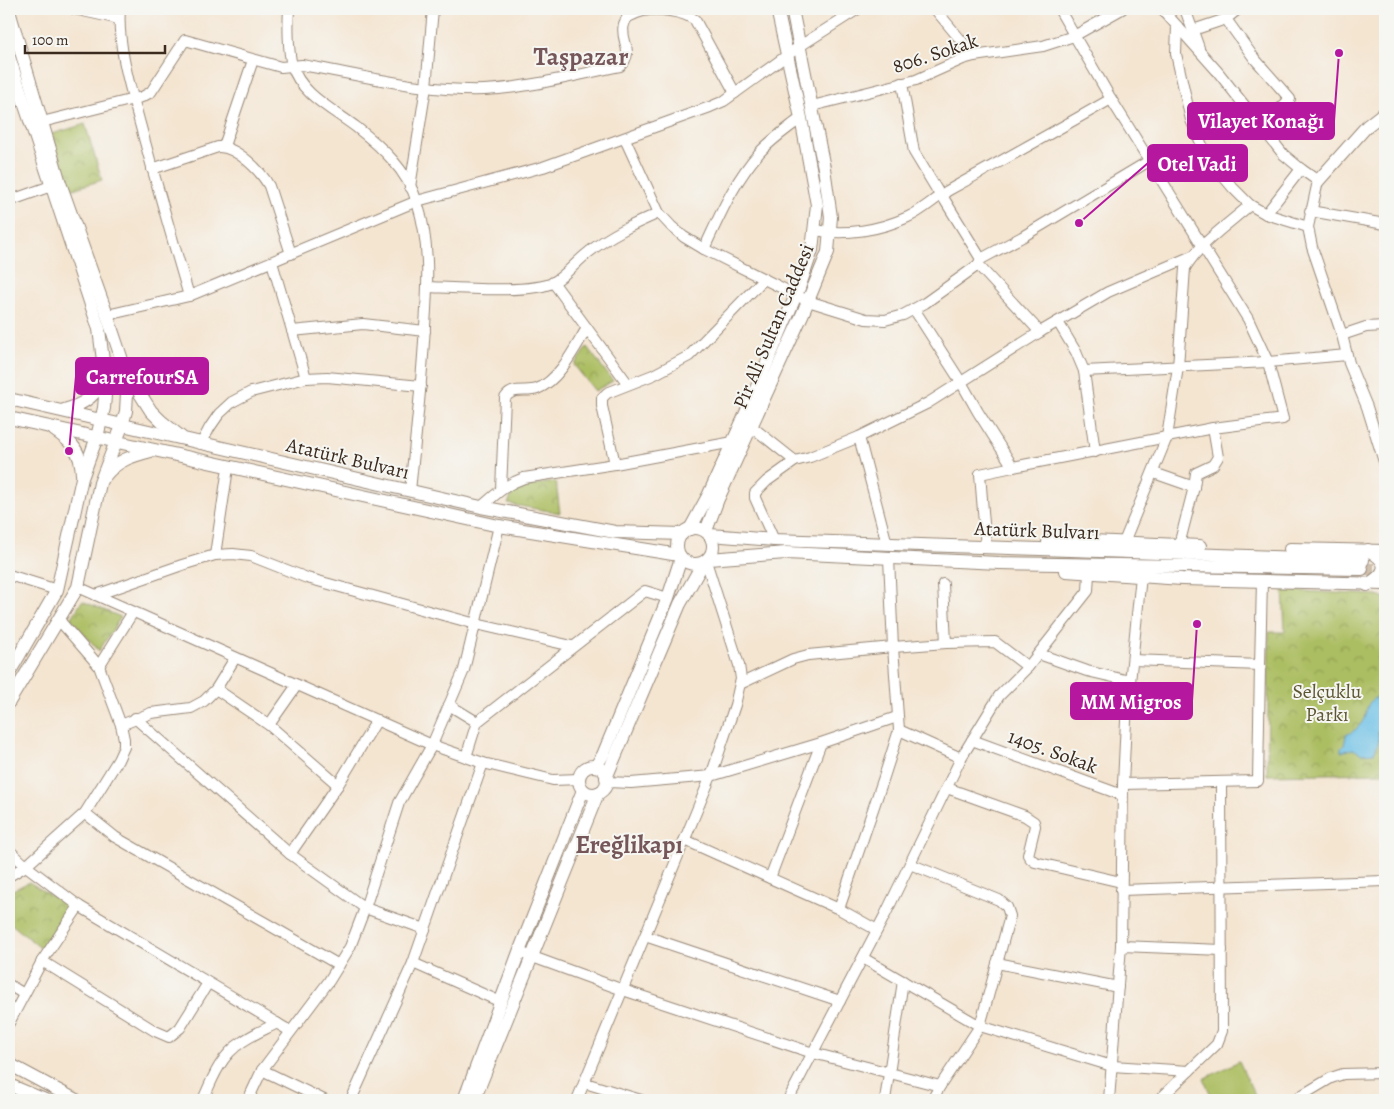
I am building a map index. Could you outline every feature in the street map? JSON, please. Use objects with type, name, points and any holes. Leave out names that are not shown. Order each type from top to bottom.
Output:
[{"type":"main road","points":[[708,533],[738,444],[812,250],[815,230],[817,205],[801,118],[777,9]]},
{"type":"main road","name":"Pir Ali Sultan Caddesi","points":[[747,424],[808,301],[828,252],[831,217],[826,178],[792,9]]},
{"type":"main road","points":[[9,11],[60,183],[108,315],[128,392],[122,426],[100,483],[78,587],[9,702]]},
{"type":"main road","points":[[9,57],[12,74],[52,186],[99,329],[105,375],[105,401],[97,437],[82,478],[57,590],[9,673]]},
{"type":"main road","points":[[1318,181],[1368,126],[1385,112]]},
{"type":"main road","points":[[123,367],[151,411],[185,440]]},
{"type":"main road","points":[[62,411],[77,406],[93,395],[100,388],[105,375]]},
{"type":"main road","name":"Atatürk Bulvarı","points":[[9,399],[482,507],[616,532],[686,531]]},
{"type":"main road","name":"Atatürk Bulvarı","points":[[9,418],[228,468],[499,526],[680,556]]},
{"type":"main road","points":[[50,427],[71,442],[81,462],[82,478]]},
{"type":"main road","points":[[596,766],[668,598],[680,556],[677,542],[686,531],[738,444]]},
{"type":"main road","points":[[100,483],[120,461],[154,451]]},
{"type":"main road","points":[[474,1100],[598,793],[602,790],[607,780],[680,604],[714,549],[713,541],[708,533],[698,528],[686,531]]},
{"type":"main road","name":"Atatürk Bulvarı","points":[[708,533],[774,540],[1364,560]]},
{"type":"main road","points":[[1000,548],[1070,540],[1284,549],[1364,560],[1381,558],[1384,568],[1383,573],[1367,585]]},
{"type":"main road","points":[[1364,560],[1385,551]]},
{"type":"main road","name":"Atatürk Bulvarı","points":[[706,561],[786,554],[999,563],[1364,560]]},
{"type":"main road","points":[[680,556],[691,564],[706,561]]},
{"type":"main road","points":[[999,563],[1057,571],[1141,576],[1367,585],[1385,584]]},
{"type":"main road","points":[[474,1100],[501,1002],[581,784],[580,773],[586,767],[596,766],[603,770],[607,780]]},
{"type":"main road","points":[[581,784],[589,794],[598,793]]},
{"type":"main road","points":[[9,1064],[76,1100]]},
{"type":"main road","points":[[9,1085],[45,1100]]},
{"type":"street","points":[[74,9],[120,14],[119,31],[133,98],[189,296]]},
{"type":"street","points":[[289,9],[292,66],[305,89],[389,154],[404,176],[417,202],[428,260],[428,287],[421,386],[410,491]]},
{"type":"street","points":[[410,187],[426,87],[434,9]]},
{"type":"street","points":[[108,315],[189,296],[417,202],[543,167],[710,108],[724,102],[800,46],[858,9]]},
{"type":"street","points":[[935,9],[974,56]]},
{"type":"street","points":[[986,548],[980,474],[1213,428],[1283,419],[1268,362],[1248,319],[1111,99],[1059,9]]},
{"type":"street","name":"806. Sokak","points":[[812,106],[916,80],[974,56],[1043,46],[1074,36],[1122,9]]},
{"type":"street","points":[[1162,9],[1262,126],[1283,154],[1318,181],[1308,227],[1312,247],[1385,464]]},
{"type":"street","points":[[1184,9],[1201,53]]},
{"type":"street","points":[[1193,30],[1226,19],[1237,9]]},
{"type":"street","points":[[42,122],[142,97],[151,92],[185,40],[281,67],[302,65],[426,87],[492,89],[518,86],[620,66],[625,62],[628,54],[624,24],[630,13],[642,11],[660,11],[690,16],[695,20],[735,93]]},
{"type":"street","points":[[1226,19],[1254,58],[1290,98],[1262,126]]},
{"type":"street","points":[[1177,26],[1176,54],[1191,120],[1207,157],[1232,188],[1250,205],[1266,214],[1308,227]]},
{"type":"street","points":[[224,146],[253,60]]},
{"type":"street","points":[[902,84],[914,152],[980,262],[1040,332]]},
{"type":"street","points":[[815,230],[829,233],[859,231],[884,226],[909,217],[940,195],[1111,99]]},
{"type":"street","points":[[704,249],[726,201],[741,176],[760,152],[776,136],[801,118]]},
{"type":"street","points":[[625,139],[659,214],[684,237],[795,296],[866,319],[885,320],[903,315],[914,309],[980,262],[1149,161]]},
{"type":"street","points":[[152,169],[209,149],[224,146],[250,163],[264,176],[291,254]]},
{"type":"street","points":[[1266,214],[1301,169]]},
{"type":"street","points":[[9,201],[52,186]]},
{"type":"street","points":[[1124,542],[1154,473],[1167,437],[1178,367],[1185,268],[1192,256],[1202,246],[1250,205]]},
{"type":"street","points":[[1310,211],[1385,224]]},
{"type":"street","points":[[428,287],[521,289],[544,286],[553,282],[589,251],[620,230],[659,214]]},
{"type":"street","points":[[774,540],[755,498],[755,493],[767,481],[795,461],[810,458],[928,403],[1040,332],[1108,292],[1192,256]]},
{"type":"street","points":[[272,262],[306,378]]},
{"type":"street","points":[[615,464],[602,406],[602,398],[608,392],[677,364],[689,356],[763,280]]},
{"type":"street","points":[[553,282],[628,384]]},
{"type":"street","points":[[914,309],[1013,467]]},
{"type":"street","points":[[1058,322],[1076,352],[1084,371],[1095,452]]},
{"type":"street","points":[[292,332],[363,324],[425,331]]},
{"type":"street","points":[[1342,335],[1366,327],[1385,326]]},
{"type":"street","points":[[501,489],[504,398],[513,391],[538,388],[550,380],[563,366],[587,328]]},
{"type":"street","points":[[1084,371],[1268,362],[1347,355]]},
{"type":"street","points":[[201,444],[219,414],[232,402],[251,392],[306,378],[327,377],[421,386]]},
{"type":"street","points":[[747,424],[795,461]]},
{"type":"street","points":[[1179,545],[1196,473],[1213,465],[1218,457],[1213,428]]},
{"type":"street","points":[[859,436],[887,544]]},
{"type":"street","points":[[482,507],[501,489],[524,478],[738,444]]},
{"type":"street","points":[[215,555],[228,468]]},
{"type":"street","points":[[1154,473],[1194,487]]},
{"type":"street","points":[[248,1100],[262,1070],[329,981],[350,947],[365,908],[399,803],[432,744],[464,670],[499,526]]},
{"type":"street","points":[[96,595],[215,555],[233,554],[251,556],[307,578],[476,624],[572,646]]},
{"type":"street","points":[[839,909],[899,730],[889,558]]},
{"type":"street","points":[[578,1100],[711,776],[736,705],[740,684],[739,665],[706,561]]},
{"type":"street","points":[[788,1100],[863,958],[961,758],[999,696],[1028,667],[1088,591],[1089,573]]},
{"type":"street","points":[[9,575],[57,590]]},
{"type":"street","points":[[1109,1100],[1121,946],[1122,795],[1126,721],[1141,576]]},
{"type":"street","points":[[1123,784],[1221,783],[1258,780],[1262,581]]},
{"type":"street","points":[[943,584],[946,643]]},
{"type":"street","points":[[78,587],[432,744],[483,763],[553,780],[581,784]]},
{"type":"street","points":[[466,757],[477,722],[572,646],[646,591],[668,598]]},
{"type":"street","points":[[99,666],[133,612]]},
{"type":"street","points":[[9,876],[26,866],[85,813],[124,747],[121,725],[99,666],[59,620]]},
{"type":"street","points":[[740,684],[793,659],[808,655],[946,643],[995,642],[1028,667]]},
{"type":"street","points":[[1038,654],[1087,671],[1130,681]]},
{"type":"street","points":[[121,725],[151,713],[191,708],[204,701],[216,689],[235,658]]},
{"type":"street","points":[[1133,660],[1260,665]]},
{"type":"street","points":[[268,724],[297,685]]},
{"type":"street","points":[[216,689],[268,724],[338,785]]},
{"type":"street","points":[[449,705],[477,722]]},
{"type":"street","points":[[607,780],[631,783],[711,776],[821,743],[897,717]]},
{"type":"street","points":[[135,718],[290,854],[365,908],[425,929]]},
{"type":"street","points":[[290,854],[338,785],[377,720]]},
{"type":"street","points":[[899,730],[961,758]]},
{"type":"street","name":"1405. Sokak","points":[[972,740],[1122,795]]},
{"type":"street","points":[[770,878],[821,743]]},
{"type":"street","points":[[351,1100],[413,963],[483,763]]},
{"type":"street","points":[[1159,1100],[1217,1044],[1222,1031],[1221,783]]},
{"type":"street","points":[[946,788],[1024,816],[1034,822],[1035,826],[1028,855],[1035,862],[1122,886],[1221,886],[1385,881]]},
{"type":"street","points":[[85,813],[115,838],[339,965]]},
{"type":"street","points":[[685,840],[839,909],[877,930]]},
{"type":"street","points":[[9,850],[26,866],[79,906],[290,1031]]},
{"type":"street","points":[[910,864],[999,900],[1007,907],[1010,916],[980,1026],[932,1100]]},
{"type":"street","points":[[9,1023],[42,961],[79,906]]},
{"type":"street","points":[[645,936],[840,1001]]},
{"type":"street","points":[[1121,946],[1222,950]]},
{"type":"street","points":[[519,952],[623,990],[813,1053],[940,1086]]},
{"type":"street","points":[[863,958],[980,1026],[1112,1066],[1189,1071]]},
{"type":"street","points":[[42,961],[155,1031],[169,1037],[180,1028],[208,983]]},
{"type":"street","points":[[413,963],[501,1002]]},
{"type":"street","points":[[997,963],[1118,987]]},
{"type":"street","points":[[885,1100],[902,981]]},
{"type":"street","points":[[9,985],[24,994]]},
{"type":"street","points":[[203,1100],[224,1058],[241,1042],[277,1023]]},
{"type":"street","points":[[262,1070],[324,1100]]},
{"type":"street","points":[[1294,1100],[1331,1078],[1343,1074],[1385,1073]]},
{"type":"street","points":[[585,1083],[641,1100]]},
{"type":"green space","points":[[85,124],[102,180],[70,190],[52,134]]},
{"type":"green space","points":[[587,347],[613,381],[595,391],[574,365]]},
{"type":"green space","points":[[556,482],[560,513],[508,504],[513,492],[522,486]]},
{"type":"green space","name":"Selçuklu Parkı","points":[[1283,590],[1374,595],[1385,598],[1385,773],[1267,775],[1269,632],[1285,632]]},
{"type":"green space","points":[[82,601],[121,617],[99,651],[71,619]]},
{"type":"green space","points":[[29,882],[73,909],[44,951],[9,922],[9,892]]},
{"type":"green space","points":[[1239,1061],[1257,1100],[1213,1100],[1204,1079]]},
{"type":"water","points":[[1382,695],[1385,696],[1385,730],[1378,731],[1379,741],[1374,753],[1362,754],[1353,749],[1341,752],[1346,735],[1356,729],[1362,722],[1371,701]]},
{"type":"tunnel","points":[[1362,569],[1385,569]]},
{"type":"place","name":"Vilayet Konağı","points":[[1339,53]]},
{"type":"place","name":"Otel Vadi","points":[[1079,223]]},
{"type":"place","name":"CarrefourSA","points":[[69,451]]},
{"type":"place","name":"MM Migros","points":[[1197,624]]},
{"type":"district","name":"Taşpazar","points":[[581,56]]},
{"type":"district","name":"Ereğlikapı","points":[[629,844]]}]
